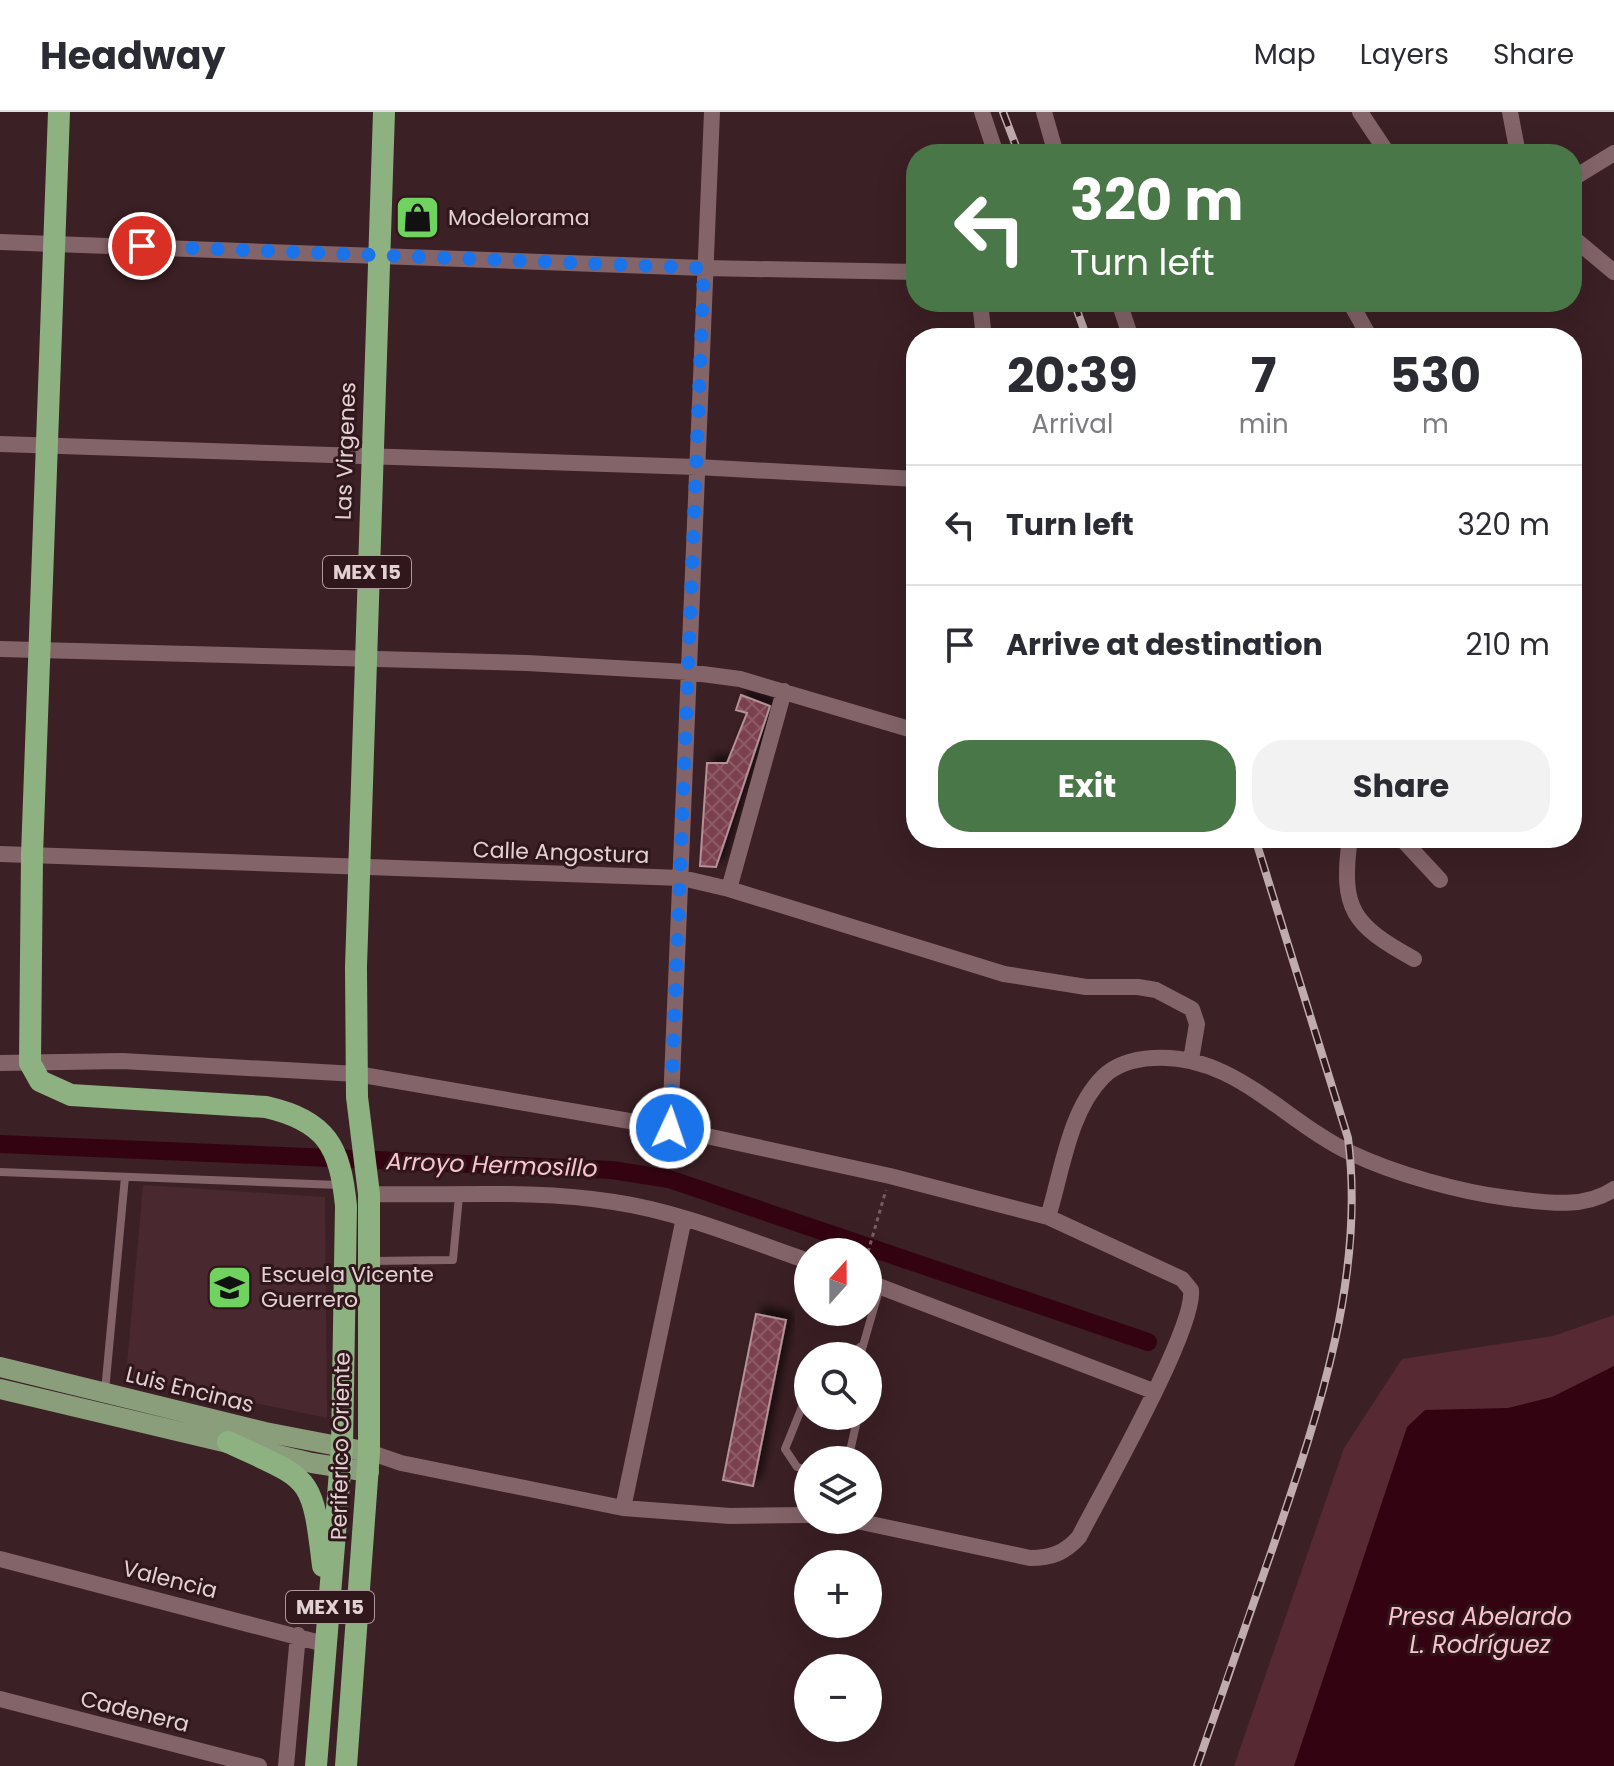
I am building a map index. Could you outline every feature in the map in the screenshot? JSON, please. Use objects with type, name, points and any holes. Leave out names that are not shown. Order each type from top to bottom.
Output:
[{"type":"highway","points":[[59,112],[32,855],[27,1040],[30,1063],[40,1081],[71,1095],[266,1107],[287,1112],[308,1121],[341,1169]]},
{"type":"highway","name":"Las Virgenes","points":[[357,1074],[357,867],[384,112]]},
{"type":"highway","name":"Periferico Oriente","points":[[346,1766],[369,1462],[369,1194],[357,1074]]},
{"type":"highway","name":"Periferico Oriente","points":[[316,1766],[341,1457],[341,1169]]},
{"type":"highway","points":[[228,1442],[292,1472],[306,1482],[314,1501],[329,1634]]},
{"type":"main road","name":"Luis Encinas","points":[[0,1367],[295,1439],[341,1457],[369,1462]]},
{"type":"main road","points":[[0,1389],[228,1442],[341,1457]]},
{"type":"street","points":[[670,1128],[712,112]]},
{"type":"street","points":[[982,112],[993,144]]},
{"type":"street","points":[[1044,112],[1053,144]]},
{"type":"street","points":[[1360,112],[1381,144]]},
{"type":"street","points":[[1510,112],[1516,144]]},
{"type":"street","points":[[1582,173],[1614,153]]},
{"type":"street","points":[[0,242],[704,268],[906,272]]},
{"type":"street","points":[[1582,245],[1614,272]]},
{"type":"street","points":[[0,444],[697,467],[906,478]]},
{"type":"street","points":[[0,649],[601,665],[687,672],[740,679],[906,728]]},
{"type":"street","points":[[729,889],[784,691]]},
{"type":"street","points":[[1348,848],[1345,871],[1352,913],[1375,937],[1414,959]]},
{"type":"street","points":[[1410,848],[1440,880]]},
{"type":"street","name":"Calle Angostura","points":[[0,854],[682,878],[729,889],[1004,974],[1072,985],[1156,990],[1192,1009],[1197,1024],[1191,1060]]},
{"type":"street","points":[[1048,1217],[1078,1116],[1105,1075],[1123,1064],[1143,1058],[1191,1060],[1245,1085],[1329,1141],[1370,1161],[1494,1196],[1552,1204],[1582,1201],[1614,1189]]},
{"type":"street","points":[[0,1063],[122,1061],[357,1074],[670,1128],[890,1176],[1048,1217],[1182,1279],[1191,1290],[1190,1307],[1174,1353],[1079,1537],[1056,1555],[1015,1556],[882,1527]]},
{"type":"street","points":[[369,1194],[580,1197],[684,1218],[794,1256]]},
{"type":"street","points":[[623,1508],[684,1218]]},
{"type":"street","points":[[882,1287],[1153,1391]]},
{"type":"street","points":[[369,1462],[401,1463],[623,1508],[730,1516],[794,1515]]},
{"type":"street","name":"Valencia","points":[[0,1559],[298,1635],[329,1634]]},
{"type":"street","points":[[286,1766],[298,1635]]},
{"type":"street","name":"Cadenera","points":[[0,1699],[259,1766]]},
{"type":"lane","points":[[0,1172],[125,1177],[341,1169]]},
{"type":"lane","points":[[105,1393],[125,1177]]},
{"type":"lane","points":[[369,1261],[454,1259],[459,1196]]},
{"type":"lane","points":[[794,1427],[785,1449],[794,1462]]},
{"type":"path","points":[[872,1238],[880,1209]]},
{"type":"shaded area","name":"Escuela Vicente Guerrero","points":[[143,1185],[325,1197],[327,1418],[126,1376]]},
{"type":"shaded area","name":"Presa Abelardo L. Rodríguez","points":[[1614,1315],[1614,1766],[1234,1766],[1344,1448],[1402,1359],[1553,1336]]},
{"type":"water","name":"Presa Abelardo L. Rodríguez","points":[[1614,1366],[1614,1766],[1294,1766],[1407,1427],[1425,1410],[1508,1408],[1552,1397]]},
{"type":"building","points":[[741,695],[770,706],[716,867],[700,866],[707,763],[727,763],[747,713],[736,710]]},
{"type":"building","points":[[756,1314],[786,1320],[753,1486],[723,1480]]},
{"type":"waterway","name":"Arroyo Hermosillo","points":[[0,1144],[612,1170],[669,1179],[1148,1342]]},
{"type":"railway","points":[[1003,112],[1015,144]]},
{"type":"railway","points":[[1078,312],[1083,328]]},
{"type":"railway","points":[[1197,1766],[1290,1498],[1321,1397],[1344,1294],[1350,1242],[1352,1190],[1348,1138],[1258,848]]},
{"type":"place","name":"Modelorama","points":[[417,217]]},
{"type":"place","name":"Escuela Vicente Guerrero","points":[[230,1287]]},
{"type":"route","points":[[142,246],[704,268],[670,1128]]}]
